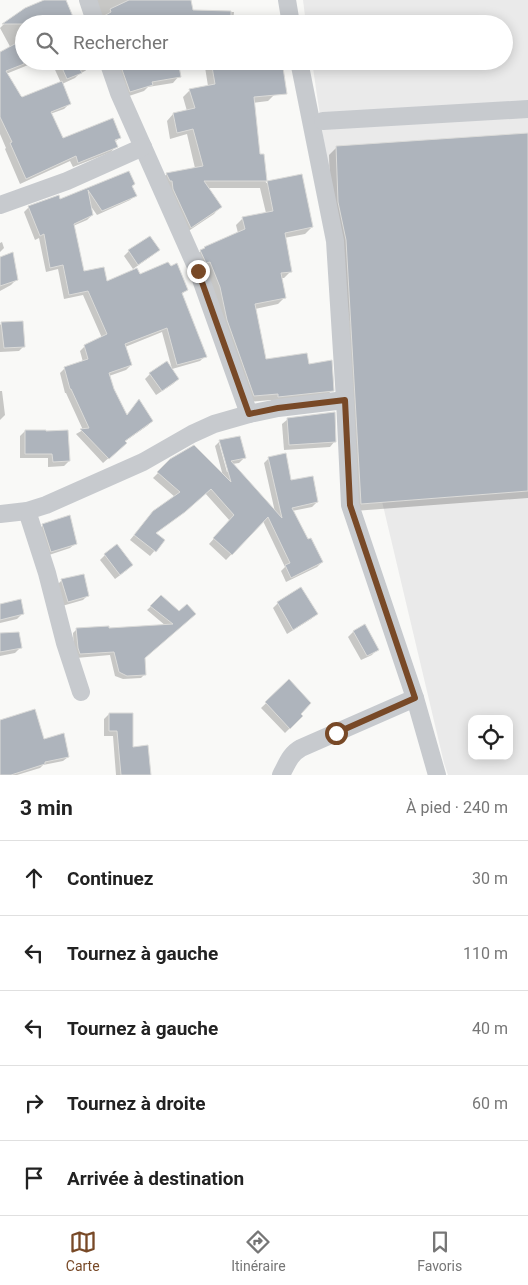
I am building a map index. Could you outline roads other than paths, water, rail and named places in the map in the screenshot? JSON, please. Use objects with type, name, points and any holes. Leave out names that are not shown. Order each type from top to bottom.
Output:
[{"type":"street","points":[[88,0],[93,15]]},
{"type":"street","points":[[287,0],[290,15]]},
{"type":"street","points":[[111,70],[119,93],[198,271],[249,414]]},
{"type":"street","points":[[301,70],[335,241],[350,505],[415,698],[437,775]]},
{"type":"street","points":[[324,121],[528,109]]},
{"type":"street","points":[[0,205],[67,181],[143,147]]},
{"type":"street","points":[[0,514],[27,511],[63,498],[143,462],[192,434],[214,424],[278,408],[345,400]]},
{"type":"street","points":[[27,511],[81,692]]},
{"type":"street","points":[[281,775],[290,757],[301,748],[415,698]]}]
